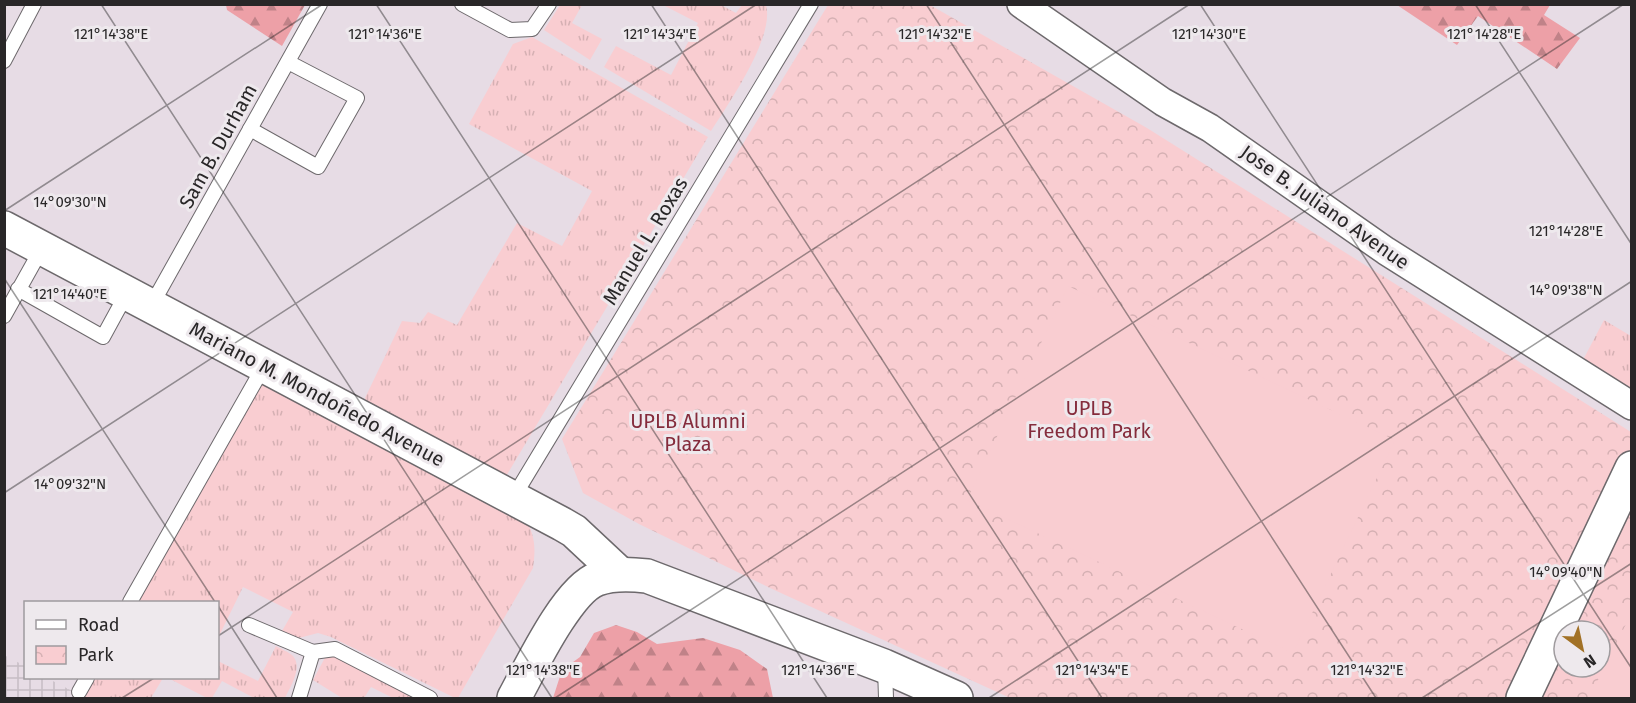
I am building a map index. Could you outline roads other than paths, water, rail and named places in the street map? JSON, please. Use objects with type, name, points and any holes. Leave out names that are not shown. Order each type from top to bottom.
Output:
[{"type":"street","name":"Jose B. Juliano Avenue","points":[[1021,4],[1163,102],[1219,134],[1386,251],[1632,406]]},
{"type":"street","name":"Mariano M. Mondoñedo Avenue","points":[[4,228],[574,531],[608,576]]},
{"type":"street","points":[[1524,699],[1632,468]]},
{"type":"street","points":[[513,699],[568,603],[583,586],[608,576],[647,576],[885,666],[956,699]]},
{"type":"lane","points":[[4,61],[34,4]]},
{"type":"lane","name":"Sam B. Durham","points":[[18,289],[103,337],[139,299],[250,129],[320,4]]},
{"type":"lane","points":[[462,4],[510,30],[532,29],[549,4]]},
{"type":"lane","name":"Manuel L. Roxas","points":[[513,498],[811,4]]},
{"type":"lane","points":[[250,129],[318,166],[357,98],[288,62]]},
{"type":"lane","points":[[4,316],[42,248]]},
{"type":"lane","points":[[131,601],[264,366]]},
{"type":"lane","points":[[249,625],[313,652],[335,649],[430,699]]},
{"type":"lane","points":[[298,699],[313,652]]},
{"type":"lane","points":[[885,666],[886,699]]},
{"type":"lane","points":[[79,692],[86,679]]},
{"type":"park label","name":"UPLB Freedom Park","points":[[1089,420]]},
{"type":"park label","name":"UPLB Alumni Plaza","points":[[688,432]]}]
